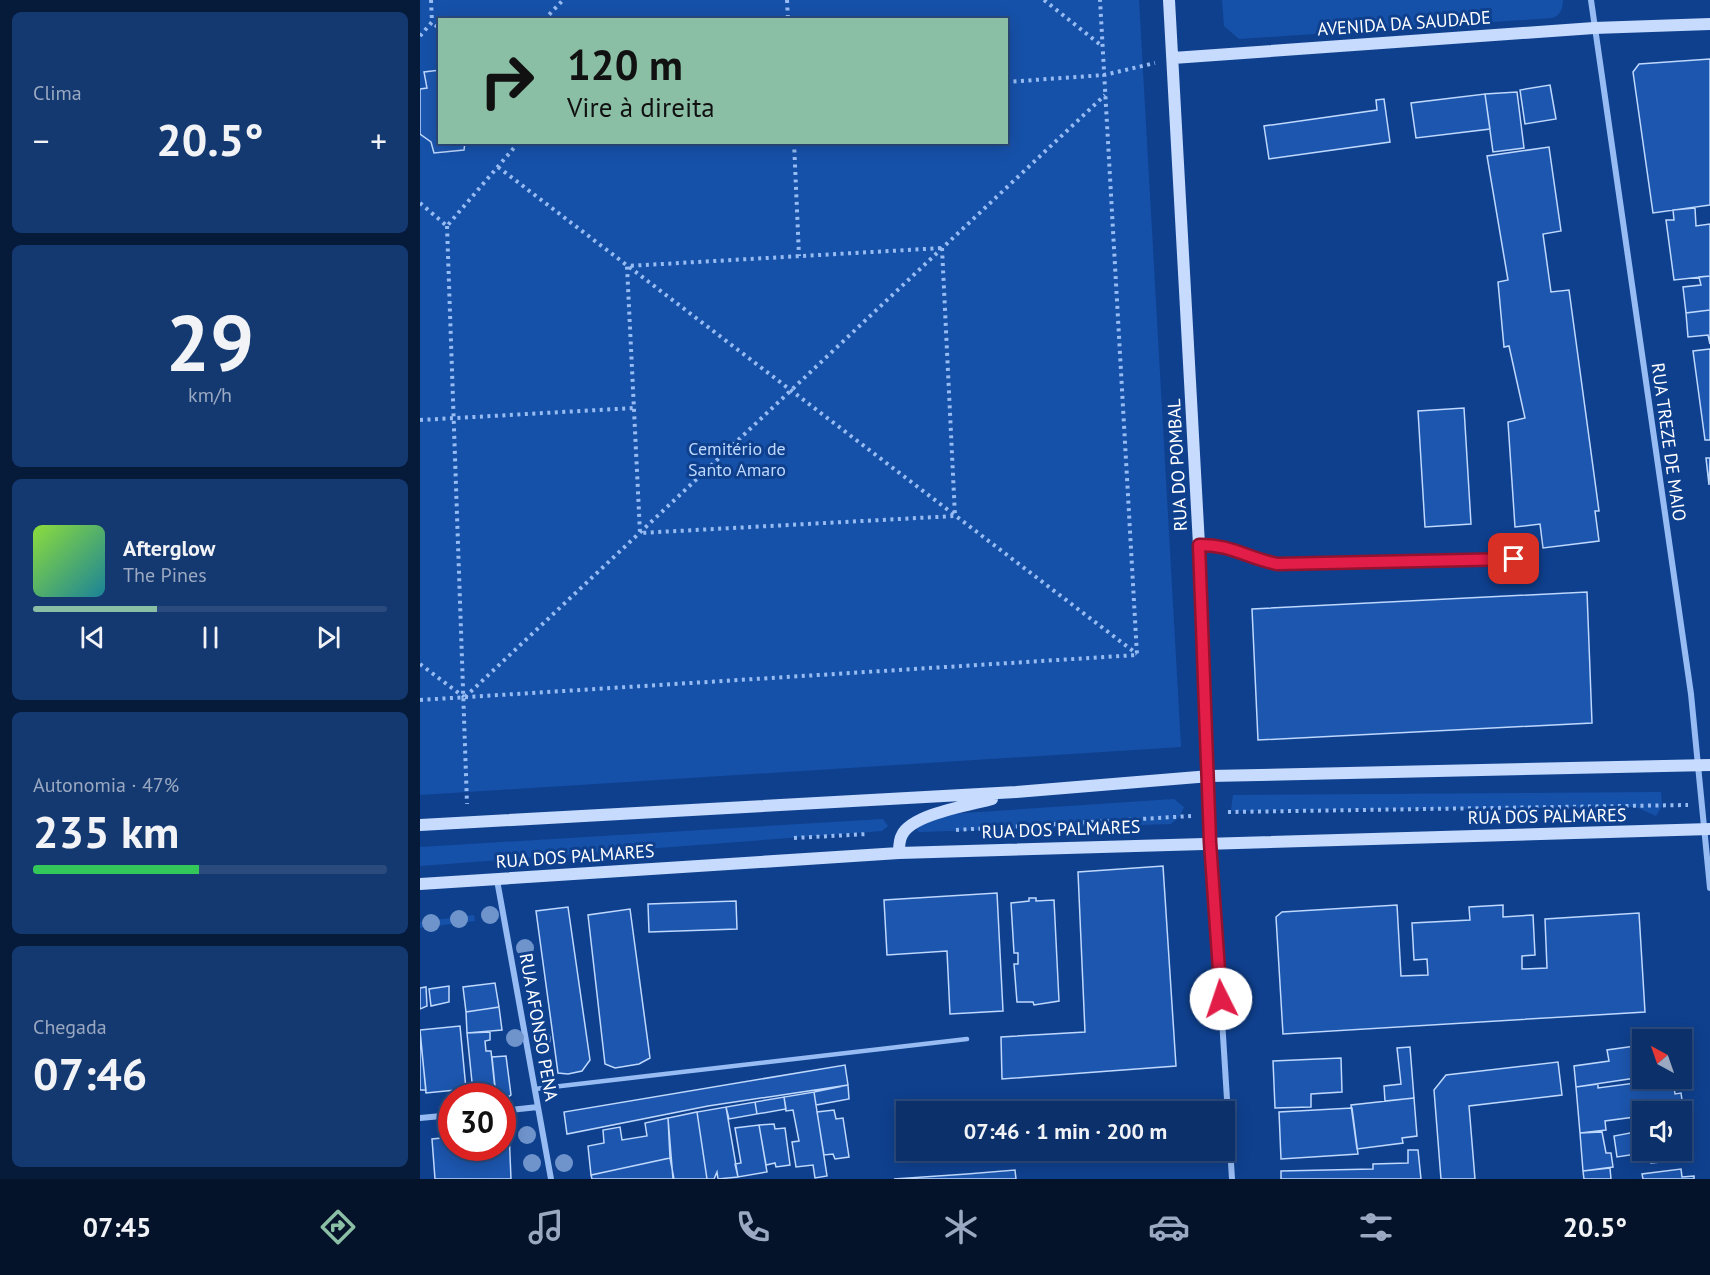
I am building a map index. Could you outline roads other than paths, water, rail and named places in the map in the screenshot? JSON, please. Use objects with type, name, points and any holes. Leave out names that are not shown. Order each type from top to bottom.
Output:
[{"type":"main road","name":"RUA DO POMBAL","points":[[1170,0],[1210,776],[1210,842]]},
{"type":"main road","name":"AVENIDA DA SAUDADE","points":[[1173,58],[1594,28],[1710,24]]},
{"type":"main road","name":"RUA DOS PALMARES","points":[[420,825],[1016,792],[1210,776],[1704,765]]},
{"type":"main road","points":[[899,853],[901,836],[907,827],[920,820],[1016,792]]},
{"type":"main road","name":"RUA DOS PALMARES","points":[[420,884],[899,853],[1210,842],[1707,830]]},
{"type":"street","name":"RUA TREZE DE MAIO","points":[[1591,0],[1689,682],[1704,765],[1710,888]]},
{"type":"street","name":"RUA DO POMBAL","points":[[1210,842],[1232,1179]]},
{"type":"street","name":"RUA AFONSO PENA","points":[[497,880],[552,1179]]},
{"type":"street","points":[[516,1109],[538,1107]]},
{"type":"street","points":[[420,1118],[438,1116]]},
{"type":"lane","points":[[1199,545],[1218,544],[1256,560],[1277,564],[1535,559]]},
{"type":"lane","points":[[535,1089],[967,1039]]},
{"type":"park label","name":"Cemitério de Santo Amaro","points":[[737,458]]}]
